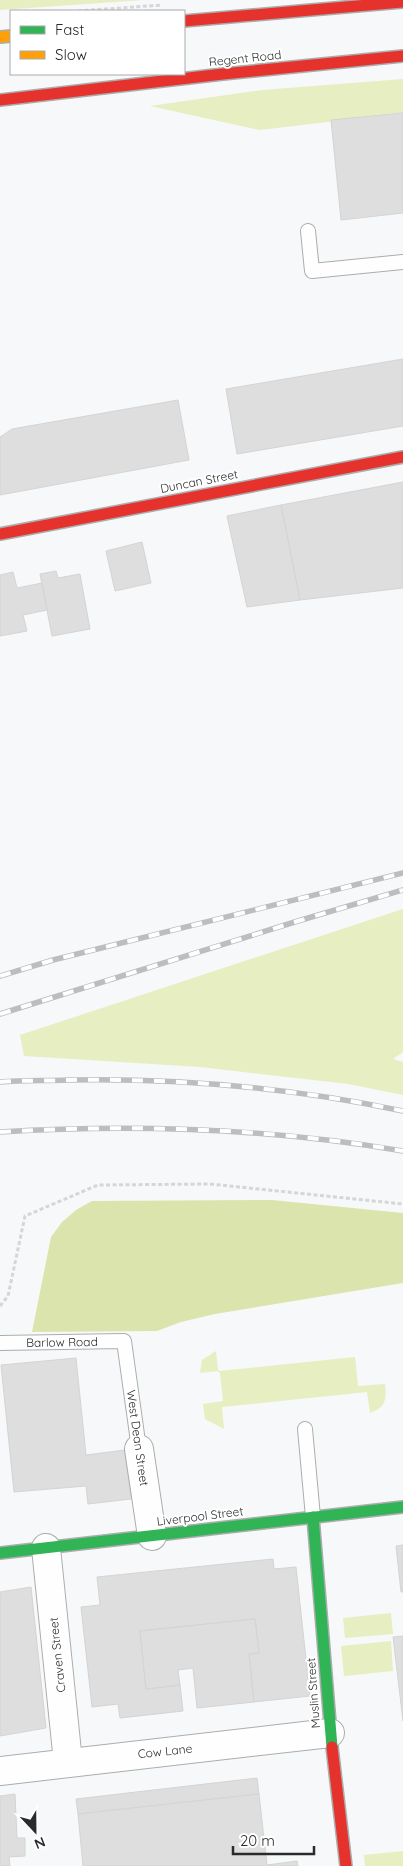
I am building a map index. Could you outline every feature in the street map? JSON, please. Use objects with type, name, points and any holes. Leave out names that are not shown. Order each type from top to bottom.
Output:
[{"type":"main road","points":[[185,21],[403,2]]},
{"type":"main road","name":"Regent Road","points":[[0,100],[223,74],[403,56]]},
{"type":"main road","points":[[0,106],[18,99]]},
{"type":"main road","name":"Duncan Street","points":[[0,534],[403,457]]},
{"type":"main road","name":"Liverpool Street","points":[[0,1553],[403,1507]]},
{"type":"main road","name":"Muslin Street","points":[[313,1517],[330,1733],[346,1866]]},
{"type":"street","name":"West Dean Street","points":[[139,1449],[152,1536]]},
{"type":"street","name":"Craven Street","points":[[46,1548],[68,1762]]},
{"type":"street","name":"Cow Lane","points":[[0,1771],[330,1733]]},
{"type":"lane","points":[[308,231],[312,271],[403,262]]},
{"type":"lane","name":"Barlow Road","points":[[0,1343],[124,1341]]},
{"type":"lane","name":"West Dean Street","points":[[124,1341],[139,1449]]},
{"type":"lane","points":[[305,1430],[313,1517]]},
{"type":"path","points":[[90,10],[164,4]]},
{"type":"path","points":[[0,1306],[8,1296],[25,1216],[98,1186],[210,1184],[403,1204]]},
{"type":"green space","points":[[0,0],[144,0],[0,10]]},
{"type":"green space","points":[[403,79],[403,113],[260,130],[150,106],[262,90]]},
{"type":"green space","points":[[403,909],[403,1052],[393,1059],[403,1062],[403,1095],[348,1084],[200,1067],[24,1056],[20,1035]]},
{"type":"green space","points":[[272,1200],[403,1213],[403,1283],[215,1314],[181,1322],[157,1331],[32,1332],[51,1237],[62,1222],[76,1210],[92,1201]]},
{"type":"green space","points":[[216,1351],[218,1370],[220,1371],[355,1357],[358,1386],[385,1384],[386,1395],[384,1403],[379,1409],[370,1413],[367,1392],[222,1407],[224,1429],[205,1419],[203,1404],[223,1401],[220,1373],[217,1371],[200,1373],[202,1360]]},
{"type":"green space","points":[[391,1613],[393,1634],[345,1638],[343,1618]]},
{"type":"green space","points":[[391,1641],[393,1671],[344,1676],[341,1646]]},
{"type":"green space","points":[[403,1851],[403,1866],[365,1866],[364,1855]]},
{"type":"building","points":[[403,113],[403,213],[341,220],[331,120]]},
{"type":"building","points":[[403,359],[403,426],[237,454],[226,389]]},
{"type":"building","points":[[178,400],[189,460],[0,495],[0,437],[12,429]]},
{"type":"building","points":[[403,482],[403,588],[300,600],[281,505]]},
{"type":"building","points":[[281,505],[300,600],[247,607],[227,516]]},
{"type":"building","points":[[142,542],[151,583],[115,591],[106,551]]},
{"type":"building","points":[[56,571],[58,578],[80,574],[90,629],[52,636],[40,574]]},
{"type":"building","points":[[13,572],[17,588],[42,583],[47,610],[23,615],[27,631],[0,636],[0,575]]},
{"type":"building","points":[[76,1358],[86,1455],[125,1450],[131,1499],[88,1504],[86,1486],[14,1492],[1,1365]]},
{"type":"building","points":[[403,1545],[403,1592],[401,1592],[396,1546]]},
{"type":"building","points":[[273,1559],[274,1569],[296,1567],[310,1696],[254,1702],[249,1654],[259,1653],[255,1619],[140,1631],[146,1689],[180,1685],[183,1711],[120,1718],[118,1704],[92,1707],[81,1607],[100,1605],[97,1577]]},
{"type":"building","points":[[31,1587],[46,1728],[0,1736],[0,1592]]},
{"type":"building","points":[[255,1619],[259,1653],[249,1654],[254,1702],[197,1708],[193,1668],[178,1670],[180,1685],[146,1689],[140,1631]]},
{"type":"building","points":[[403,1636],[403,1721],[393,1637]]},
{"type":"building","points":[[257,1778],[259,1794],[78,1814],[76,1799]]},
{"type":"building","points":[[15,1794],[17,1838],[25,1838],[25,1856],[9,1857],[10,1866],[0,1866],[0,1796]]},
{"type":"building","points":[[259,1794],[267,1865],[297,1861],[298,1866],[83,1866],[78,1814]]},
{"type":"railway","points":[[0,976],[53,960],[403,873]]},
{"type":"railway","points":[[0,1014],[403,890]]},
{"type":"railway","points":[[0,1082],[110,1080],[237,1086],[320,1096],[403,1111]]},
{"type":"railway","points":[[0,1132],[101,1128],[202,1130],[302,1137],[403,1151]]},
{"type":"traffic: fast","points":[[0,1553],[403,1507]]},
{"type":"traffic: fast","points":[[313,1517],[332,1747]]},
{"type":"traffic: slow","points":[[0,37],[10,36]]},
{"type":"traffic: jam","points":[[185,21],[403,2]]},
{"type":"traffic: jam","points":[[0,100],[223,74],[403,56]]},
{"type":"traffic: jam","points":[[0,534],[403,457]]},
{"type":"traffic: jam","points":[[332,1747],[346,1866]]}]
